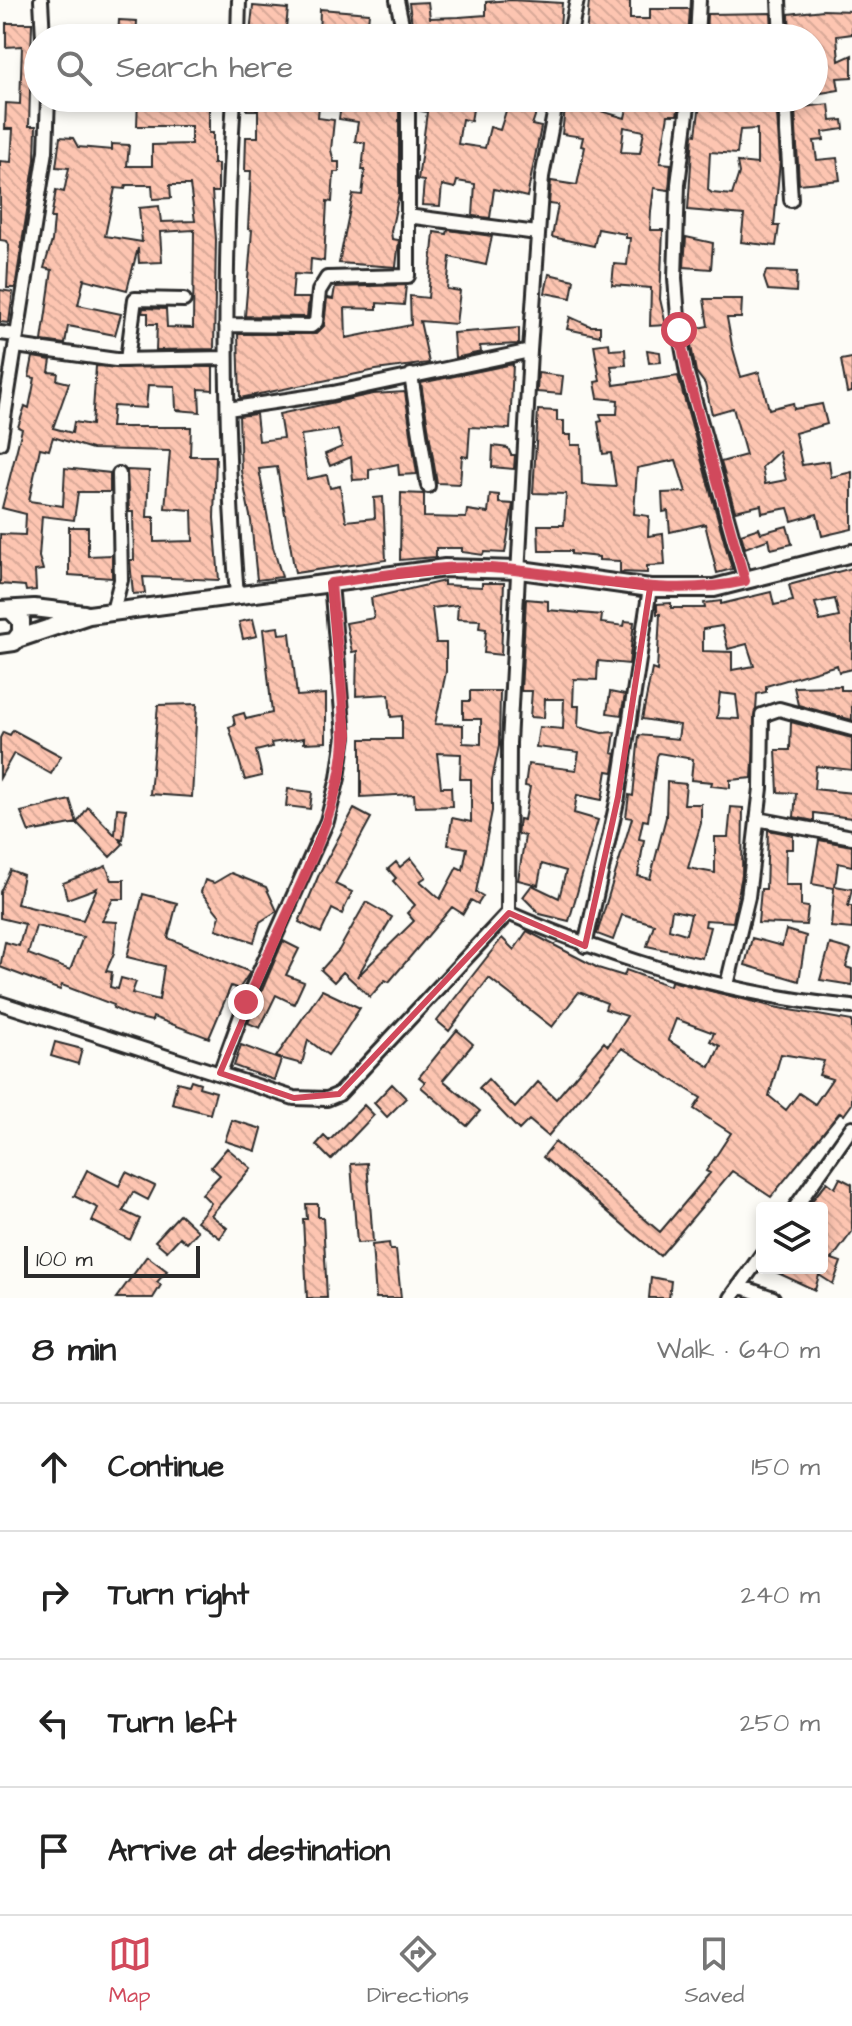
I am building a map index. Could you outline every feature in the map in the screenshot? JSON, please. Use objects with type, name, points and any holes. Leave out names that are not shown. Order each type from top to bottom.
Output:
[{"type":"street","points":[[41,0],[42,24]]},
{"type":"street","points":[[238,24],[239,0]]},
{"type":"street","points":[[397,0],[402,24]]},
{"type":"street","points":[[572,24],[577,0]]},
{"type":"street","points":[[698,24],[699,0]]},
{"type":"street","points":[[779,0],[780,24]]},
{"type":"street","points":[[0,443],[46,151],[47,112]]},
{"type":"street","points":[[234,112],[226,358],[229,499],[237,596]]},
{"type":"street","points":[[226,325],[311,326],[316,322],[319,291],[327,278],[408,276],[408,112]]},
{"type":"street","points":[[0,1003],[294,1098],[327,1099],[339,1094],[508,913],[509,743],[521,570],[530,351],[542,177],[554,112]]},
{"type":"street","points":[[687,112],[678,184],[675,278],[679,330],[687,373],[745,581]]},
{"type":"street","points":[[786,112],[791,200]]},
{"type":"street","points":[[407,216],[537,233]]},
{"type":"street","points":[[127,360],[135,299],[184,300]]},
{"type":"street","points":[[0,333],[16,341],[127,360],[226,358]]},
{"type":"street","points":[[228,409],[320,395],[530,351]]},
{"type":"street","points":[[411,375],[428,486]]},
{"type":"street","points":[[113,611],[121,580],[119,474]]},
{"type":"street","points":[[7,646],[89,615],[445,568],[521,570],[650,588],[714,588],[852,553]]},
{"type":"street","points":[[220,1073],[246,1002],[327,821],[338,778],[344,736],[331,583]]},
{"type":"street","points":[[585,946],[618,797],[650,588]]},
{"type":"street","points":[[6,610],[34,608],[89,615]]},
{"type":"street","points":[[6,610],[21,620],[7,646]]},
{"type":"street","points":[[727,985],[748,897],[757,819],[762,715],[779,709],[852,729]]},
{"type":"street","points":[[757,819],[852,837]]},
{"type":"street","points":[[508,913],[585,946],[667,974],[809,1002],[852,1007]]},
{"type":"street","points":[[799,1202],[852,1127]]},
{"type":"street","points":[[731,1298],[756,1262]]},
{"type":"street","points":[[739,1286],[773,1298]]},
{"type":"highlighted area","points":[[486,567],[650,588],[618,797],[585,946],[509,913],[339,1094],[294,1098],[220,1073],[327,821],[338,778],[344,736],[331,583]]},
{"type":"building","points":[[589,1],[630,1],[630,19],[650,19],[650,9],[690,9],[689,24],[587,24]]},
{"type":"building","points":[[428,2],[430,18],[486,15],[486,2],[562,3],[560,24],[412,24],[409,3]]},
{"type":"building","points":[[253,6],[288,9],[286,24],[251,24]]},
{"type":"building","points":[[320,9],[369,13],[368,24],[319,24]]},
{"type":"building","points":[[852,11],[852,34],[837,36],[839,61],[852,55],[852,77],[837,78],[839,90],[828,92],[828,24],[789,24],[789,14]]},
{"type":"building","points":[[771,13],[772,24],[707,24],[707,14]]},
{"type":"building","points":[[119,20],[137,21],[137,24],[119,24]]},
{"type":"building","points":[[6,23],[32,23],[24,24],[24,112],[29,112],[29,126],[36,126],[35,160],[15,288],[7,288],[9,245],[7,241],[0,240],[0,161],[11,162],[13,129],[5,129],[6,103],[20,104],[22,46],[6,47]]},
{"type":"building","points":[[828,104],[831,121],[843,120],[844,129],[823,132],[824,140],[814,141],[817,160],[837,158],[840,180],[799,184],[795,112],[828,112]]},
{"type":"building","points":[[138,112],[209,112],[213,164],[218,164],[218,192],[212,192],[216,239],[214,349],[156,350],[157,324],[148,324],[148,313],[142,313],[143,308],[166,309],[167,327],[193,328],[194,230],[160,232],[162,262],[139,263],[138,248],[127,290],[84,279],[78,305],[121,314],[115,335],[68,326],[65,344],[42,341],[52,270],[44,268],[52,241],[54,218],[51,218],[56,190],[64,192],[69,168],[56,167],[60,137],[73,138],[78,147],[112,150],[112,144],[129,145],[127,166],[152,166],[152,145],[191,144],[191,126],[137,126]],"holes":[[[152,185],[153,199],[171,198],[170,185],[190,185],[195,221],[161,222],[159,206],[139,208],[142,242],[105,236],[115,188]]]},
{"type":"building","points":[[258,112],[318,112],[318,118],[334,120],[331,150],[334,162],[339,162],[339,172],[334,172],[332,202],[327,201],[324,261],[311,259],[310,275],[294,274],[292,298],[309,298],[307,317],[245,316],[252,230],[248,229],[251,171],[245,171],[246,137],[258,137]]},
{"type":"building","points":[[340,112],[399,112],[399,194],[391,231],[392,239],[399,240],[396,267],[339,263],[353,194],[362,195],[365,143],[355,141],[358,122],[339,119]]},
{"type":"building","points":[[427,112],[473,112],[471,121],[462,119],[458,144],[485,148],[490,127],[500,130],[506,112],[536,112],[532,125],[541,127],[527,197],[494,189],[490,218],[473,216],[475,184],[457,181],[455,188],[442,185],[440,206],[422,205],[424,181],[418,180]]},
{"type":"building","points":[[565,112],[604,112],[625,118],[626,112],[678,112],[677,115],[668,115],[660,163],[671,164],[669,190],[654,188],[651,211],[650,230],[663,230],[660,299],[666,325],[650,326],[651,288],[612,285],[614,264],[627,265],[630,238],[626,238],[626,234],[598,229],[594,246],[552,237],[558,205],[549,204],[551,181],[577,185],[585,147],[581,146],[583,137],[562,134]],"holes":[[[624,127],[644,131],[640,153],[621,152]]]},
{"type":"building","points":[[699,112],[777,112],[780,161],[774,226],[779,226],[776,246],[741,242],[744,215],[688,210],[693,134],[696,135]],"holes":[[[757,129],[757,164],[737,162],[739,173],[732,195],[708,190],[710,152],[737,154],[740,130]]]},
{"type":"building","points":[[448,230],[492,236],[486,265],[450,257],[447,289],[460,291],[456,324],[420,321],[429,363],[376,370],[240,398],[238,334],[316,334],[324,326],[327,298],[333,299],[335,287],[406,285],[404,305],[377,303],[377,309],[345,308],[346,338],[411,325],[410,296],[428,298],[434,232],[447,234]]},
{"type":"building","points":[[686,237],[713,243],[711,269],[684,267]]},
{"type":"building","points":[[766,271],[797,272],[796,292],[768,290],[764,278]]},
{"type":"building","points":[[549,274],[574,280],[571,298],[545,293]]},
{"type":"building","points":[[0,290],[13,292],[9,323],[0,322]]},
{"type":"building","points":[[704,299],[742,299],[741,318],[727,318],[741,377],[759,372],[769,409],[793,403],[794,409],[822,404],[827,424],[795,433],[802,465],[829,461],[831,477],[852,472],[852,529],[822,536],[817,514],[792,521],[788,508],[762,513],[761,505],[735,511],[721,462],[746,455],[733,408],[712,414],[705,384],[696,372],[688,330],[708,326]],"holes":[[[779,451],[786,480],[765,484],[762,467]]]},
{"type":"building","points":[[570,317],[590,326],[600,326],[600,336],[567,329]]},
{"type":"building","points":[[519,328],[519,344],[480,346],[481,352],[455,358],[453,333]]},
{"type":"building","points":[[609,343],[610,350],[625,349],[626,365],[611,366],[614,385],[678,376],[732,569],[717,573],[705,524],[670,532],[668,511],[663,512],[662,493],[686,492],[676,460],[637,468],[634,514],[649,516],[648,536],[663,534],[665,565],[647,566],[647,573],[620,572],[620,561],[599,560],[599,557],[571,554],[571,551],[539,551],[538,525],[564,525],[566,494],[533,493],[538,410],[557,411],[557,421],[564,421],[564,435],[571,435],[571,445],[581,445],[582,485],[616,487],[611,453],[603,454],[598,422],[602,421],[600,414],[617,414],[618,400],[598,398],[595,382],[600,381],[594,345]]},
{"type":"building","points":[[647,350],[660,352],[661,362],[649,363]]},
{"type":"building","points":[[33,357],[51,360],[49,372],[58,373],[57,380],[69,383],[53,428],[72,433],[74,422],[92,425],[96,366],[213,367],[213,390],[199,389],[200,412],[176,410],[175,386],[148,385],[146,408],[113,406],[111,427],[191,427],[190,456],[216,456],[214,518],[219,580],[143,577],[145,593],[133,594],[130,560],[134,560],[133,512],[129,512],[127,470],[149,471],[147,517],[154,517],[154,542],[193,541],[192,510],[165,508],[170,451],[92,449],[53,437],[49,450],[40,448],[29,501],[63,506],[65,468],[110,473],[110,492],[78,492],[74,520],[42,516],[39,557],[43,570],[35,571],[36,590],[26,591],[25,586],[0,584],[0,534],[25,535],[26,514],[2,508],[22,429],[18,427],[25,406],[29,408],[35,378],[29,377]]},
{"type":"building","points":[[852,358],[852,392],[847,393],[841,360]]},
{"type":"building","points":[[513,364],[510,429],[470,427],[468,457],[462,456],[460,484],[437,483],[421,383]]},
{"type":"building","points":[[538,373],[563,376],[561,394],[537,392]]},
{"type":"building","points":[[405,392],[417,474],[399,475],[398,464],[369,470],[369,479],[353,480],[351,457],[330,466],[325,454],[342,447],[338,430],[301,435],[307,479],[327,475],[330,488],[340,486],[346,521],[375,518],[374,498],[383,497],[386,560],[295,573],[277,467],[259,469],[273,547],[282,577],[257,580],[251,521],[241,471],[239,416],[256,414],[259,441],[283,438],[279,414],[373,394]]},
{"type":"building","points":[[493,446],[508,448],[511,455],[515,455],[514,469],[492,467]]},
{"type":"building","points":[[401,493],[424,494],[424,517],[466,518],[467,510],[488,513],[490,494],[499,495],[499,503],[513,504],[505,553],[484,552],[483,555],[462,552],[462,548],[436,548],[436,557],[400,560]]},
{"type":"building","points":[[787,526],[792,544],[771,549],[769,539],[745,548],[741,534],[759,528],[761,533]]},
{"type":"building","points":[[69,527],[88,527],[88,556],[112,555],[112,578],[69,575]]},
{"type":"building","points":[[852,568],[852,669],[839,672],[837,665],[766,686],[766,692],[757,694],[752,778],[730,780],[730,788],[691,780],[693,759],[659,753],[648,821],[643,820],[639,839],[644,840],[638,876],[650,879],[666,817],[667,782],[686,784],[684,804],[701,804],[701,823],[688,868],[715,873],[715,837],[728,837],[731,807],[743,808],[742,875],[733,922],[706,920],[705,926],[710,927],[702,958],[647,946],[654,924],[622,915],[613,940],[597,934],[632,818],[626,817],[629,795],[633,796],[639,735],[678,739],[680,725],[642,719],[652,669],[657,671],[660,614],[657,614],[657,604],[671,603],[671,608],[705,608],[704,603],[721,601],[721,604],[771,592],[774,605],[793,601],[789,585]],"holes":[[[835,599],[839,617],[820,621],[815,603]],[[722,626],[728,649],[747,644],[754,666],[732,670],[732,652],[703,651],[703,629]],[[720,693],[736,695],[739,719],[717,718]],[[672,910],[691,914],[686,934],[669,929]]]},
{"type":"building","points":[[444,581],[444,585],[482,587],[482,583],[504,583],[501,655],[484,653],[486,629],[479,628],[480,620],[457,619],[458,605],[432,608],[436,643],[446,643],[446,672],[435,724],[463,725],[463,743],[481,744],[481,719],[463,719],[463,701],[470,701],[470,691],[500,691],[499,746],[492,780],[492,811],[476,892],[483,896],[478,904],[471,900],[463,914],[452,907],[389,982],[385,980],[370,997],[343,972],[334,982],[321,970],[339,950],[366,902],[392,917],[357,977],[414,921],[407,913],[415,905],[393,881],[396,878],[388,869],[396,862],[400,867],[411,858],[426,877],[420,881],[440,899],[457,867],[463,870],[467,848],[448,845],[452,818],[471,822],[471,779],[460,779],[461,754],[437,753],[441,787],[451,787],[452,806],[415,807],[414,794],[361,797],[361,739],[402,739],[402,716],[391,717],[389,694],[356,696],[357,651],[352,652],[346,623],[374,618],[371,598]]},
{"type":"building","points":[[526,599],[548,601],[548,610],[602,615],[601,623],[624,626],[625,621],[634,622],[629,664],[598,661],[597,680],[574,679],[573,706],[579,706],[578,727],[602,733],[615,732],[612,753],[616,754],[613,772],[607,771],[602,800],[577,795],[574,813],[598,820],[569,921],[540,914],[523,897],[532,885],[559,898],[566,871],[542,864],[538,885],[518,880],[525,836],[517,834],[519,819],[524,820],[530,787],[525,786],[528,764],[576,770],[579,752],[536,747],[539,727],[563,729],[564,699],[545,699],[544,718],[530,717],[532,691],[521,691]]},
{"type":"building","points":[[253,619],[257,636],[243,639],[239,622]]},
{"type":"building","points":[[278,627],[279,634],[290,633],[297,696],[326,694],[326,742],[304,743],[304,738],[271,743],[272,747],[256,751],[262,776],[245,780],[229,727],[235,725],[233,716],[244,713],[246,719],[272,713],[263,629]]},
{"type":"building","points":[[841,686],[841,690],[852,690],[852,720],[798,705],[794,687]]},
{"type":"building","points":[[610,692],[625,695],[621,715],[607,713]]},
{"type":"building","points":[[197,704],[192,797],[150,794],[158,705]]},
{"type":"building","points":[[791,722],[852,738],[852,770],[816,766],[814,789],[852,793],[852,818],[814,813],[814,821],[794,817],[796,793],[778,792],[776,750],[790,750]]},
{"type":"building","points":[[13,730],[61,756],[51,774],[14,753],[0,778],[0,738],[3,732],[10,735]]},
{"type":"building","points":[[288,789],[312,792],[310,809],[286,806]]},
{"type":"building","points":[[70,800],[77,823],[29,832],[21,812]]},
{"type":"building","points":[[88,807],[115,835],[117,808],[126,809],[123,840],[119,839],[123,844],[110,857],[77,823]]},
{"type":"building","points":[[354,809],[371,818],[335,884],[352,892],[342,914],[332,909],[321,933],[299,922],[320,872]]},
{"type":"building","points":[[768,830],[793,835],[793,849],[786,849],[785,885],[801,885],[801,906],[808,907],[806,925],[758,923],[761,889],[766,889]]},
{"type":"building","points":[[819,840],[852,846],[852,866],[838,863],[835,886],[852,889],[848,906],[852,906],[852,929],[831,927],[834,888],[812,884]]},
{"type":"building","points":[[106,866],[112,880],[124,880],[124,899],[113,899],[102,921],[117,922],[114,953],[106,971],[112,972],[110,987],[118,989],[121,978],[136,982],[132,993],[159,1000],[164,966],[127,957],[143,894],[177,903],[168,938],[250,972],[239,989],[231,986],[209,1038],[153,1017],[152,1021],[131,1016],[113,1008],[114,1005],[62,985],[60,990],[0,967],[5,942],[19,946],[25,924],[0,918],[0,892],[10,870],[23,875],[17,904],[83,920],[97,888],[67,899],[63,883]],"holes":[[[36,926],[83,937],[70,970],[28,954]]]},
{"type":"building","points":[[231,873],[266,887],[277,911],[260,922],[254,942],[216,929],[220,916],[201,892],[205,880],[214,883]]},
{"type":"building","points":[[786,930],[806,936],[799,981],[745,965],[752,938],[782,946]]},
{"type":"building","points":[[527,931],[598,968],[624,976],[626,970],[670,986],[671,981],[774,1007],[852,1021],[852,1104],[844,1115],[840,1112],[771,1197],[732,1171],[660,1256],[543,1157],[555,1142],[660,1232],[710,1173],[706,1171],[731,1133],[694,1109],[701,1098],[622,1048],[548,1136],[529,1120],[519,1130],[479,1088],[488,1079],[515,1108],[538,1082],[556,1099],[604,1042],[608,1046],[627,1016],[605,1009],[607,1003],[579,992],[552,1027],[489,978],[449,1031],[437,1021],[502,938],[514,950]],"holes":[[[676,1019],[714,1033],[710,1041],[720,1046],[710,1067],[668,1040]],[[781,1054],[824,1061],[819,1075],[832,1079],[815,1104],[799,1093],[786,1110],[769,1096]]]},
{"type":"building","points":[[283,941],[299,949],[286,975],[304,982],[294,1004],[276,995],[260,1028],[248,1023]]},
{"type":"building","points":[[830,944],[851,950],[846,967],[852,969],[852,985],[820,980]]},
{"type":"building","points":[[322,990],[360,1008],[342,1036],[328,1055],[308,1040],[302,1064],[276,1057]]},
{"type":"building","points":[[457,1030],[473,1044],[443,1080],[480,1111],[467,1126],[421,1087],[425,1082],[419,1077]]},
{"type":"building","points":[[55,1042],[82,1049],[78,1064],[51,1056]]},
{"type":"building","points":[[241,1045],[281,1060],[274,1080],[234,1066]]},
{"type":"building","points":[[191,1080],[200,1083],[199,1087],[216,1092],[210,1114],[172,1104],[177,1082],[189,1085]]},
{"type":"building","points":[[392,1084],[406,1098],[387,1117],[374,1103]]},
{"type":"building","points":[[364,1105],[374,1115],[331,1160],[316,1145],[324,1136],[329,1141]]},
{"type":"building","points":[[232,1120],[262,1129],[256,1151],[225,1141]]},
{"type":"building","points":[[227,1148],[251,1168],[211,1215],[227,1228],[220,1238],[197,1221],[211,1203],[202,1194],[220,1175],[211,1167]]},
{"type":"building","points":[[367,1163],[373,1242],[357,1243],[351,1164]]},
{"type":"building","points":[[87,1170],[119,1186],[126,1172],[155,1186],[148,1200],[133,1192],[123,1211],[140,1219],[130,1240],[92,1221],[98,1208],[74,1196]]},
{"type":"building","points":[[840,1178],[852,1184],[852,1232],[832,1259],[841,1262],[833,1284],[819,1275],[815,1290],[780,1274],[828,1274],[828,1202],[811,1202],[827,1182],[835,1188]]},
{"type":"building","points":[[306,1204],[318,1204],[318,1217],[323,1217],[327,1298],[307,1298],[303,1219],[307,1219]]},
{"type":"building","points":[[180,1214],[198,1231],[187,1243],[180,1237],[167,1251],[155,1241]]},
{"type":"building","points":[[389,1243],[390,1250],[396,1250],[401,1298],[376,1298],[372,1245]]},
{"type":"building","points":[[147,1256],[167,1271],[157,1282],[161,1285],[153,1298],[116,1298]]},
{"type":"building","points":[[651,1277],[671,1281],[669,1298],[649,1298]]},
{"type":"route","points":[[246,1002],[327,821],[338,778],[344,736],[331,583],[445,568],[486,567],[650,588],[714,588],[745,581],[687,373],[679,330]]}]
